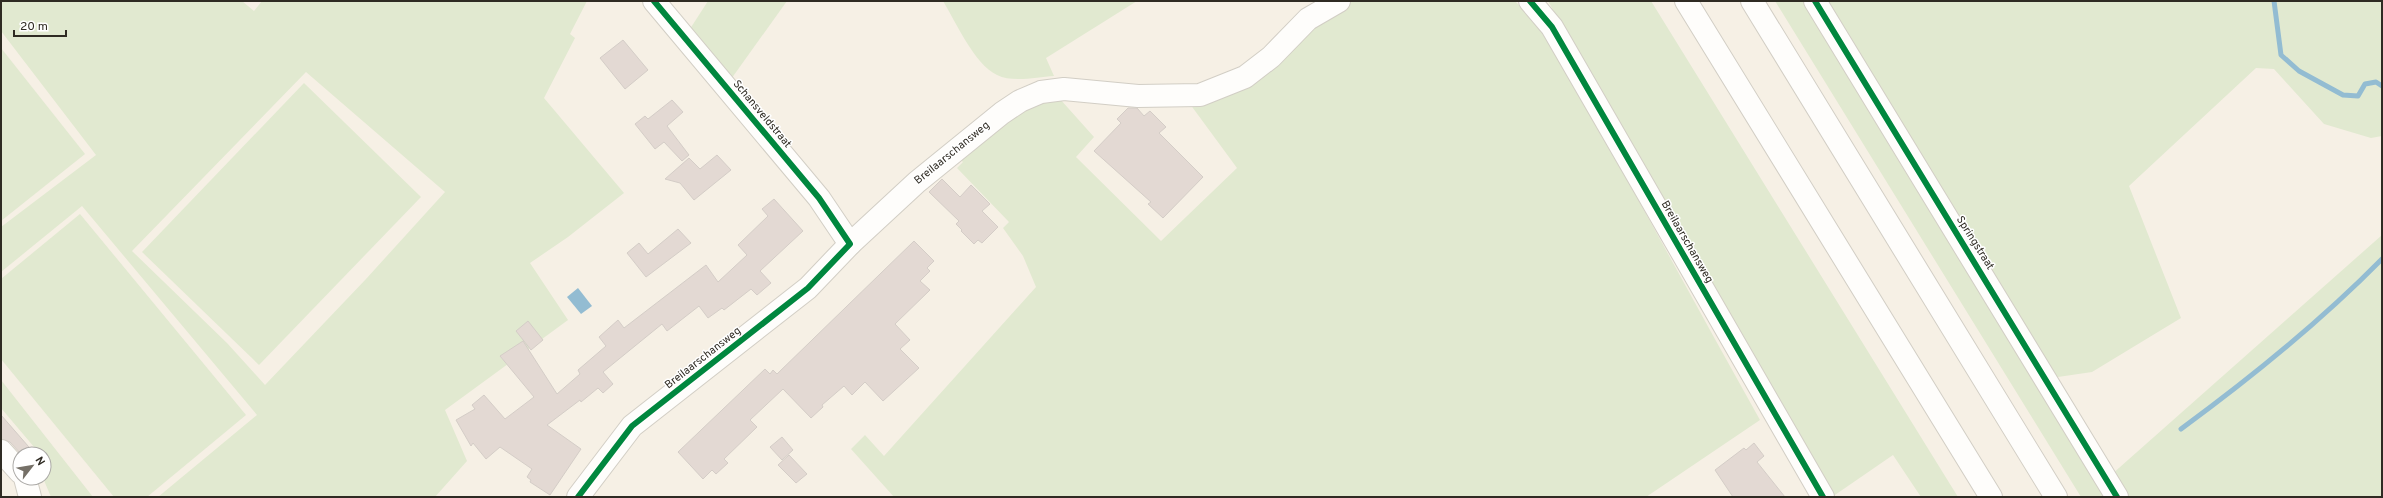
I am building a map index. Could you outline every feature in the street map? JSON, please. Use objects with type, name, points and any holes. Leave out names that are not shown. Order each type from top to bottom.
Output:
[{"type":"main road","name":"Schansveldstraat","points":[[654,1],[820,198],[850,244]]},
{"type":"main road","name":"Breilaarschansweg","points":[[578,497],[632,426],[808,288],[850,244],[962,143],[1020,101],[1041,92],[1064,90],[1138,96],[1200,95],[1245,77],[1271,57],[1308,19],[1339,1]]},
{"type":"main road","name":"Breilaarschansweg","points":[[1530,1],[1552,27],[1823,497]]},
{"type":"main road","points":[[1686,1],[1991,497]]},
{"type":"main road","points":[[1752,1],[2056,497]]},
{"type":"main road","name":"Springstraat","points":[[1815,1],[2117,497]]},
{"type":"main road","points":[[1,451],[12,463]]},
{"type":"main road","points":[[27,486],[30,497]]},
{"type":"green space","points":[[1,1],[242,1],[254,11],[262,1],[587,1],[570,34],[575,38],[544,98],[624,193],[568,237],[530,263],[568,320],[445,410],[467,461],[435,497],[158,497],[257,415],[82,206],[1,272],[1,227],[96,155],[1,31]],"holes":[[[306,72],[445,192],[366,279],[265,385],[227,343],[132,251]]]},
{"type":"green space","points":[[708,1],[787,1],[729,82],[688,32]]},
{"type":"green space","points":[[943,1],[1137,1],[1046,58],[1054,76],[1010,79],[997,75],[981,62],[966,42]]},
{"type":"green space","points":[[1354,1],[1515,1],[1555,51],[1577,88],[1760,420],[1646,497],[894,497],[851,449],[865,435],[884,456],[1036,287],[1023,256],[1003,228],[1009,222],[957,168],[963,162],[958,157],[975,143],[1036,104],[1060,99],[1094,137],[1076,157],[1161,241],[1237,168],[1190,104],[1290,44],[1344,5]]},
{"type":"green space","points":[[1548,1],[1651,1],[1958,497],[1921,497],[1893,455],[1832,497],[1785,420]]},
{"type":"green space","points":[[1775,1],[1804,1],[1892,150],[2105,497],[2081,497]]},
{"type":"green space","points":[[1823,1],[2382,1],[2382,136],[2371,138],[2324,124],[2274,69],[2256,68],[2129,186],[2181,318],[2092,372],[2051,378]]},
{"type":"green space","points":[[1,48],[85,154],[1,221]]},
{"type":"green space","points":[[304,83],[421,197],[259,365],[142,252]]},
{"type":"green space","points":[[80,214],[246,415],[147,497],[114,497],[1,359],[1,279]]},
{"type":"green space","points":[[2382,235],[2382,497],[2125,497],[2111,475]]},
{"type":"green space","points":[[1,380],[93,497],[51,497],[46,486],[52,486],[52,446],[33,446],[1,408]]},
{"type":"water","points":[[578,288],[592,306],[581,314],[567,297]]},
{"type":"building","points":[[623,40],[648,70],[625,89],[600,58]]},
{"type":"building","points":[[672,100],[683,112],[667,126],[689,155],[682,161],[664,142],[655,149],[635,124],[645,116],[648,119]]},
{"type":"building","points":[[1128,108],[1137,108],[1144,116],[1150,111],[1166,127],[1159,133],[1203,177],[1163,218],[1148,204],[1151,202],[1094,151],[1121,123],[1117,119]]},
{"type":"building","points":[[717,155],[731,170],[694,200],[680,183],[665,179],[689,158],[700,169]]},
{"type":"building","points":[[942,179],[960,197],[971,185],[990,204],[982,211],[998,227],[982,243],[978,240],[974,244],[956,224],[959,221],[929,192]]},
{"type":"building","points":[[774,199],[803,231],[760,271],[771,283],[757,295],[751,289],[724,310],[722,308],[708,318],[699,306],[667,331],[662,324],[603,372],[613,384],[603,393],[598,388],[581,402],[580,400],[547,425],[581,449],[550,495],[530,482],[531,480],[527,477],[532,469],[500,447],[486,459],[473,443],[471,446],[456,420],[475,409],[472,405],[484,395],[505,419],[534,397],[500,356],[523,341],[557,394],[580,374],[578,370],[606,346],[599,337],[618,320],[624,328],[706,265],[718,282],[747,255],[738,245],[768,216],[762,209]]},
{"type":"building","points":[[678,229],[691,243],[646,277],[627,253],[639,243],[648,254]]},
{"type":"building","points":[[914,241],[934,261],[927,268],[930,271],[920,281],[930,290],[895,324],[910,340],[900,349],[919,368],[883,401],[865,382],[852,395],[844,386],[822,405],[823,407],[811,418],[783,389],[750,420],[757,427],[724,459],[728,463],[716,474],[712,470],[703,479],[678,452],[765,369],[770,374],[773,370],[777,374]]},
{"type":"building","points":[[528,321],[543,340],[531,350],[516,331]]},
{"type":"building","points":[[1,415],[28,446],[14,446],[10,442],[1,439]]},
{"type":"building","points":[[782,437],[793,450],[782,460],[770,447]]},
{"type":"building","points":[[1754,443],[1764,456],[1757,462],[1785,497],[1733,497],[1715,470],[1744,448],[1746,450]]},
{"type":"building","points":[[789,455],[807,474],[796,483],[778,465]]},
{"type":"waterway","points":[[2274,1],[2281,55],[2299,71],[2343,95],[2358,96],[2365,84],[2376,82],[2382,86]]},
{"type":"waterway","points":[[2181,429],[2234,389],[2310,327],[2382,259]]},
{"type":"cycle path","points":[[578,497],[632,426],[808,288],[850,244],[819,198],[654,1]]},
{"type":"cycle path","points":[[1530,1],[1552,27],[1823,497]]},
{"type":"cycle path","points":[[1815,1],[2117,497]]}]
